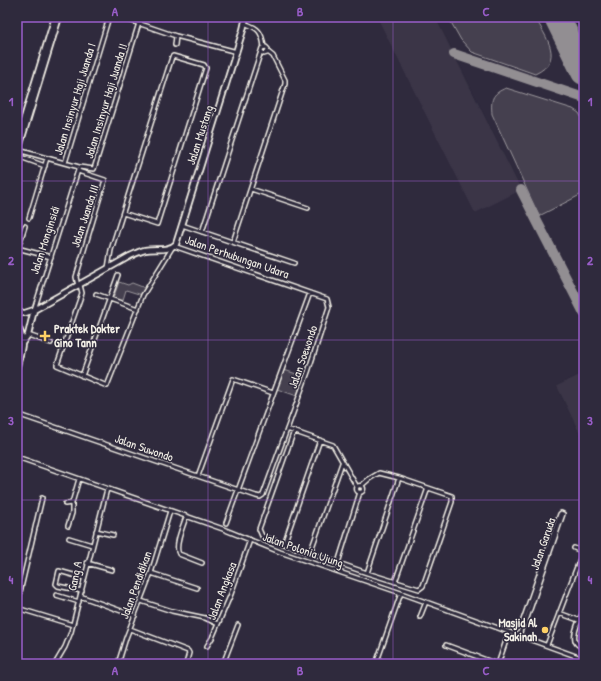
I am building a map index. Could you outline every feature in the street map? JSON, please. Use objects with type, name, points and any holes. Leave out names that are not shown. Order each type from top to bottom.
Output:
[{"type":"main road","points":[[17,141],[55,17]]},
{"type":"main road","points":[[18,152],[59,17]]},
{"type":"main road","name":"Jalan Mustang","points":[[173,247],[177,242],[247,17]]},
{"type":"main road","name":"Jalan Perhubungan Udara","points":[[17,313],[25,313],[34,310],[130,256],[146,250],[173,247]]},
{"type":"main road","name":"Jalan Monginsidi","points":[[17,366],[23,342],[28,335],[34,310]]},
{"type":"main road","points":[[17,325],[22,335],[23,342]]},
{"type":"street","name":"Jalan Insinyur Haji Juanda I","points":[[65,163],[110,17]]},
{"type":"street","points":[[120,17],[176,36],[237,52]]},
{"type":"street","name":"Jalan Insinyur Haji Juanda II","points":[[78,169],[95,168],[139,23]]},
{"type":"street","points":[[233,242],[285,84],[285,80],[273,56],[268,52],[267,47],[264,46],[258,29],[245,24]]},
{"type":"street","points":[[176,36],[176,45]]},
{"type":"street","points":[[202,232],[257,62],[264,46]]},
{"type":"street","points":[[262,52],[264,54],[268,52]]},
{"type":"street","points":[[108,269],[111,250],[123,212],[172,57],[174,56],[204,65],[206,68],[157,224],[123,212]]},
{"type":"street","points":[[17,121],[22,126]]},
{"type":"street","points":[[18,152],[48,158],[78,169]]},
{"type":"street","points":[[23,158],[45,166]]},
{"type":"street","points":[[29,218],[48,158]]},
{"type":"street","name":"Jalan Monginsidi","points":[[34,310],[78,169]]},
{"type":"street","name":"Jalan Juanda III","points":[[78,169],[105,180],[76,277],[79,285]]},
{"type":"street","points":[[251,189],[308,208]]},
{"type":"street","points":[[182,225],[294,263]]},
{"type":"street","points":[[25,226],[18,248],[50,257]]},
{"type":"street","points":[[79,285],[82,292],[57,365],[107,386],[143,295],[173,247]]},
{"type":"street","name":"Jalan Perhubungan Udara","points":[[173,247],[327,299]]},
{"type":"street","points":[[82,376],[118,275]]},
{"type":"street","points":[[226,523],[310,293]]},
{"type":"street","points":[[96,294],[138,309]]},
{"type":"street","name":"Jalan Soewondo","points":[[264,493],[308,372],[329,307],[327,299]]},
{"type":"street","points":[[28,335],[51,343]]},
{"type":"street","points":[[198,476],[233,379],[273,393]]},
{"type":"street","name":"Jalan Suwondo","points":[[17,414],[258,497],[262,496],[264,493]]},
{"type":"street","points":[[287,429],[334,446],[342,463],[357,487],[357,491],[360,492]]},
{"type":"street","points":[[294,431],[259,529],[262,536],[395,582],[418,589],[422,587],[452,502],[452,496],[400,478],[379,473],[361,486],[357,487]]},
{"type":"street","points":[[284,544],[320,440]]},
{"type":"street","name":"Jalan Polonia Ujung","points":[[17,457],[224,529],[280,552],[401,593],[584,659]]},
{"type":"street","points":[[310,553],[342,463]]},
{"type":"street","points":[[367,573],[400,478]]},
{"type":"street","points":[[68,526],[72,512],[72,503],[79,479]]},
{"type":"street","points":[[338,563],[360,492],[363,489],[361,486]]},
{"type":"street","points":[[395,582],[428,488]]},
{"type":"street","name":"Gang A","points":[[55,664],[65,647],[73,625],[82,591],[87,563],[107,489]]},
{"type":"street","points":[[42,498],[17,607],[73,625]]},
{"type":"street","points":[[65,504],[72,503]]},
{"type":"street","name":"Jalan Pendidikan","points":[[118,664],[151,573],[170,511]]},
{"type":"street","name":"Jalan Garuda","points":[[519,635],[561,513],[563,514],[552,541]]},
{"type":"street","points":[[186,517],[177,551],[182,555],[202,564]]},
{"type":"street","points":[[96,530],[113,535]]},
{"type":"street","points":[[69,538],[92,546]]},
{"type":"street","name":"Jalan Angkasa","points":[[207,646],[231,594],[250,540]]},
{"type":"street","points":[[547,645],[583,551],[574,548]]},
{"type":"street","points":[[87,563],[112,570]]},
{"type":"street","points":[[82,591],[58,586],[56,584],[59,571],[84,578]]},
{"type":"street","points":[[151,573],[196,588]]},
{"type":"street","points":[[376,664],[401,593]]},
{"type":"street","points":[[56,595],[79,602]]},
{"type":"street","points":[[80,596],[135,616]]},
{"type":"street","points":[[141,601],[172,611],[205,618],[218,624]]},
{"type":"street","points":[[420,617],[426,602]]},
{"type":"street","points":[[577,656],[582,647],[577,644],[574,637],[584,610]]},
{"type":"street","points":[[559,613],[584,622]]},
{"type":"street","points":[[223,664],[238,625]]},
{"type":"street","points":[[130,629],[188,650],[189,653],[186,664]]},
{"type":"street","points":[[446,645],[498,664],[509,632]]},
{"type":"street","points":[[17,659],[30,664]]},
{"type":"shaded area","points":[[377,17],[435,17],[521,190],[475,213]]},
{"type":"shaded area","points":[[448,17],[535,17],[548,41],[551,55],[549,62],[544,68],[535,74],[472,52],[461,40]]},
{"type":"shaded area","points":[[506,88],[573,109],[579,113],[584,122],[584,193],[539,216],[492,114],[493,98],[497,93]]},
{"type":"shaded area","points":[[119,282],[128,285],[132,283],[145,288],[142,295],[126,290],[122,303],[113,299]]},
{"type":"shaded area","points":[[284,370],[303,376],[297,396],[277,389]]},
{"type":"shaded area","points":[[584,373],[584,442],[557,386]]},
{"type":"taxiway","points":[[454,54],[584,98]]},
{"type":"taxiway","points":[[521,190],[584,313]]},
{"type":"runway","points":[[557,17],[584,72]]},
{"type":"place","name":"Praktek Dokter Gino Tann","points":[[45,336]]},
{"type":"place","name":"Masjid Al Sakinah","points":[[545,630]]}]
